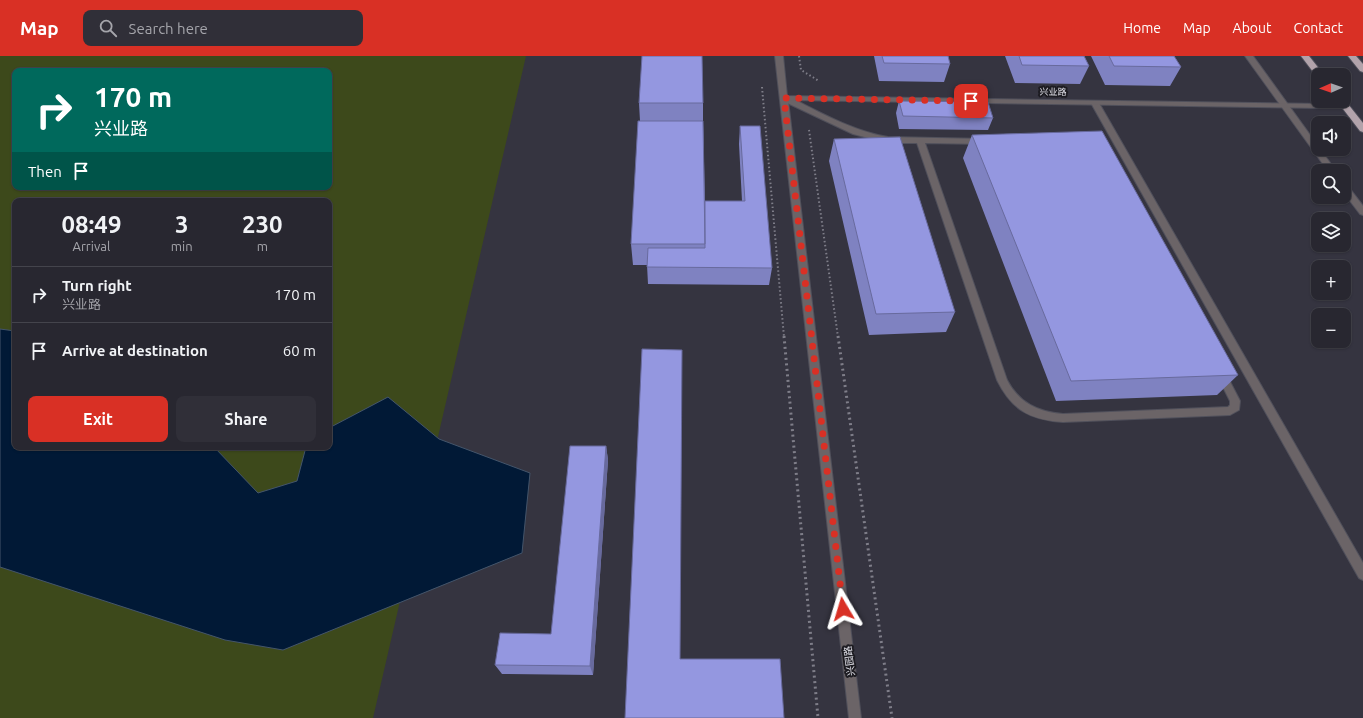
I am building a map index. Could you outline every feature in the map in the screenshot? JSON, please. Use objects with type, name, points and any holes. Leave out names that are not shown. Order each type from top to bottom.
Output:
[{"type":"highway","points":[[1305,56],[1314,68]]},
{"type":"highway","points":[[1352,56],[1363,69]]},
{"type":"highway","points":[[1346,108],[1363,129]]},
{"type":"street","name":"兴园路","points":[[779,56],[855,718]]},
{"type":"street","points":[[1249,56],[1327,164]]},
{"type":"street","name":"兴业路","points":[[784,98],[1311,106]]},
{"type":"street","points":[[784,98],[864,135],[880,139],[992,142]]},
{"type":"street","points":[[1095,102],[1363,574]]},
{"type":"street","points":[[920,140],[1002,380],[1006,390],[1014,400],[1025,409],[1037,415],[1050,418],[1230,411],[1235,407],[1235,401],[1218,366]]},
{"type":"street","points":[[1351,196],[1363,212]]},
{"type":"path","points":[[799,56],[801,70]]},
{"type":"path","points":[[762,80],[818,718]]},
{"type":"path","points":[[809,130],[892,718]]},
{"type":"green space","points":[[0,56],[526,56],[373,718],[0,718]]},
{"type":"water","points":[[0,329],[12,331],[12,450],[217,450],[258,493],[297,481],[305,450],[332,450],[332,426],[388,397],[439,439],[530,473],[522,553],[283,650],[225,640],[0,567]]},
{"type":"building","points":[[642,56],[702,56],[703,103],[639,103]]},
{"type":"building","points":[[882,56],[948,56],[950,64],[884,63]]},
{"type":"building","points":[[1019,56],[1084,56],[1089,66],[1022,65]]},
{"type":"building","points":[[1109,56],[1174,56],[1181,67],[1114,66]]},
{"type":"building","points":[[899,101],[988,102],[993,118],[903,116]]},
{"type":"building","points":[[638,121],[703,121],[705,244],[631,244]]},
{"type":"building","points":[[740,126],[760,126],[772,268],[647,267],[648,248],[705,248],[705,201],[745,201]]},
{"type":"building","points":[[1102,131],[1238,375],[1071,381],[972,135]]},
{"type":"building","points":[[900,137],[955,312],[876,314],[834,139]]},
{"type":"building","points":[[642,349],[682,350],[680,659],[780,659],[784,718],[625,718]]},
{"type":"building","points":[[570,446],[606,446],[590,666],[495,665],[500,633],[551,634]]},
{"type":"route","points":[[843,609],[784,98],[971,101]]}]
